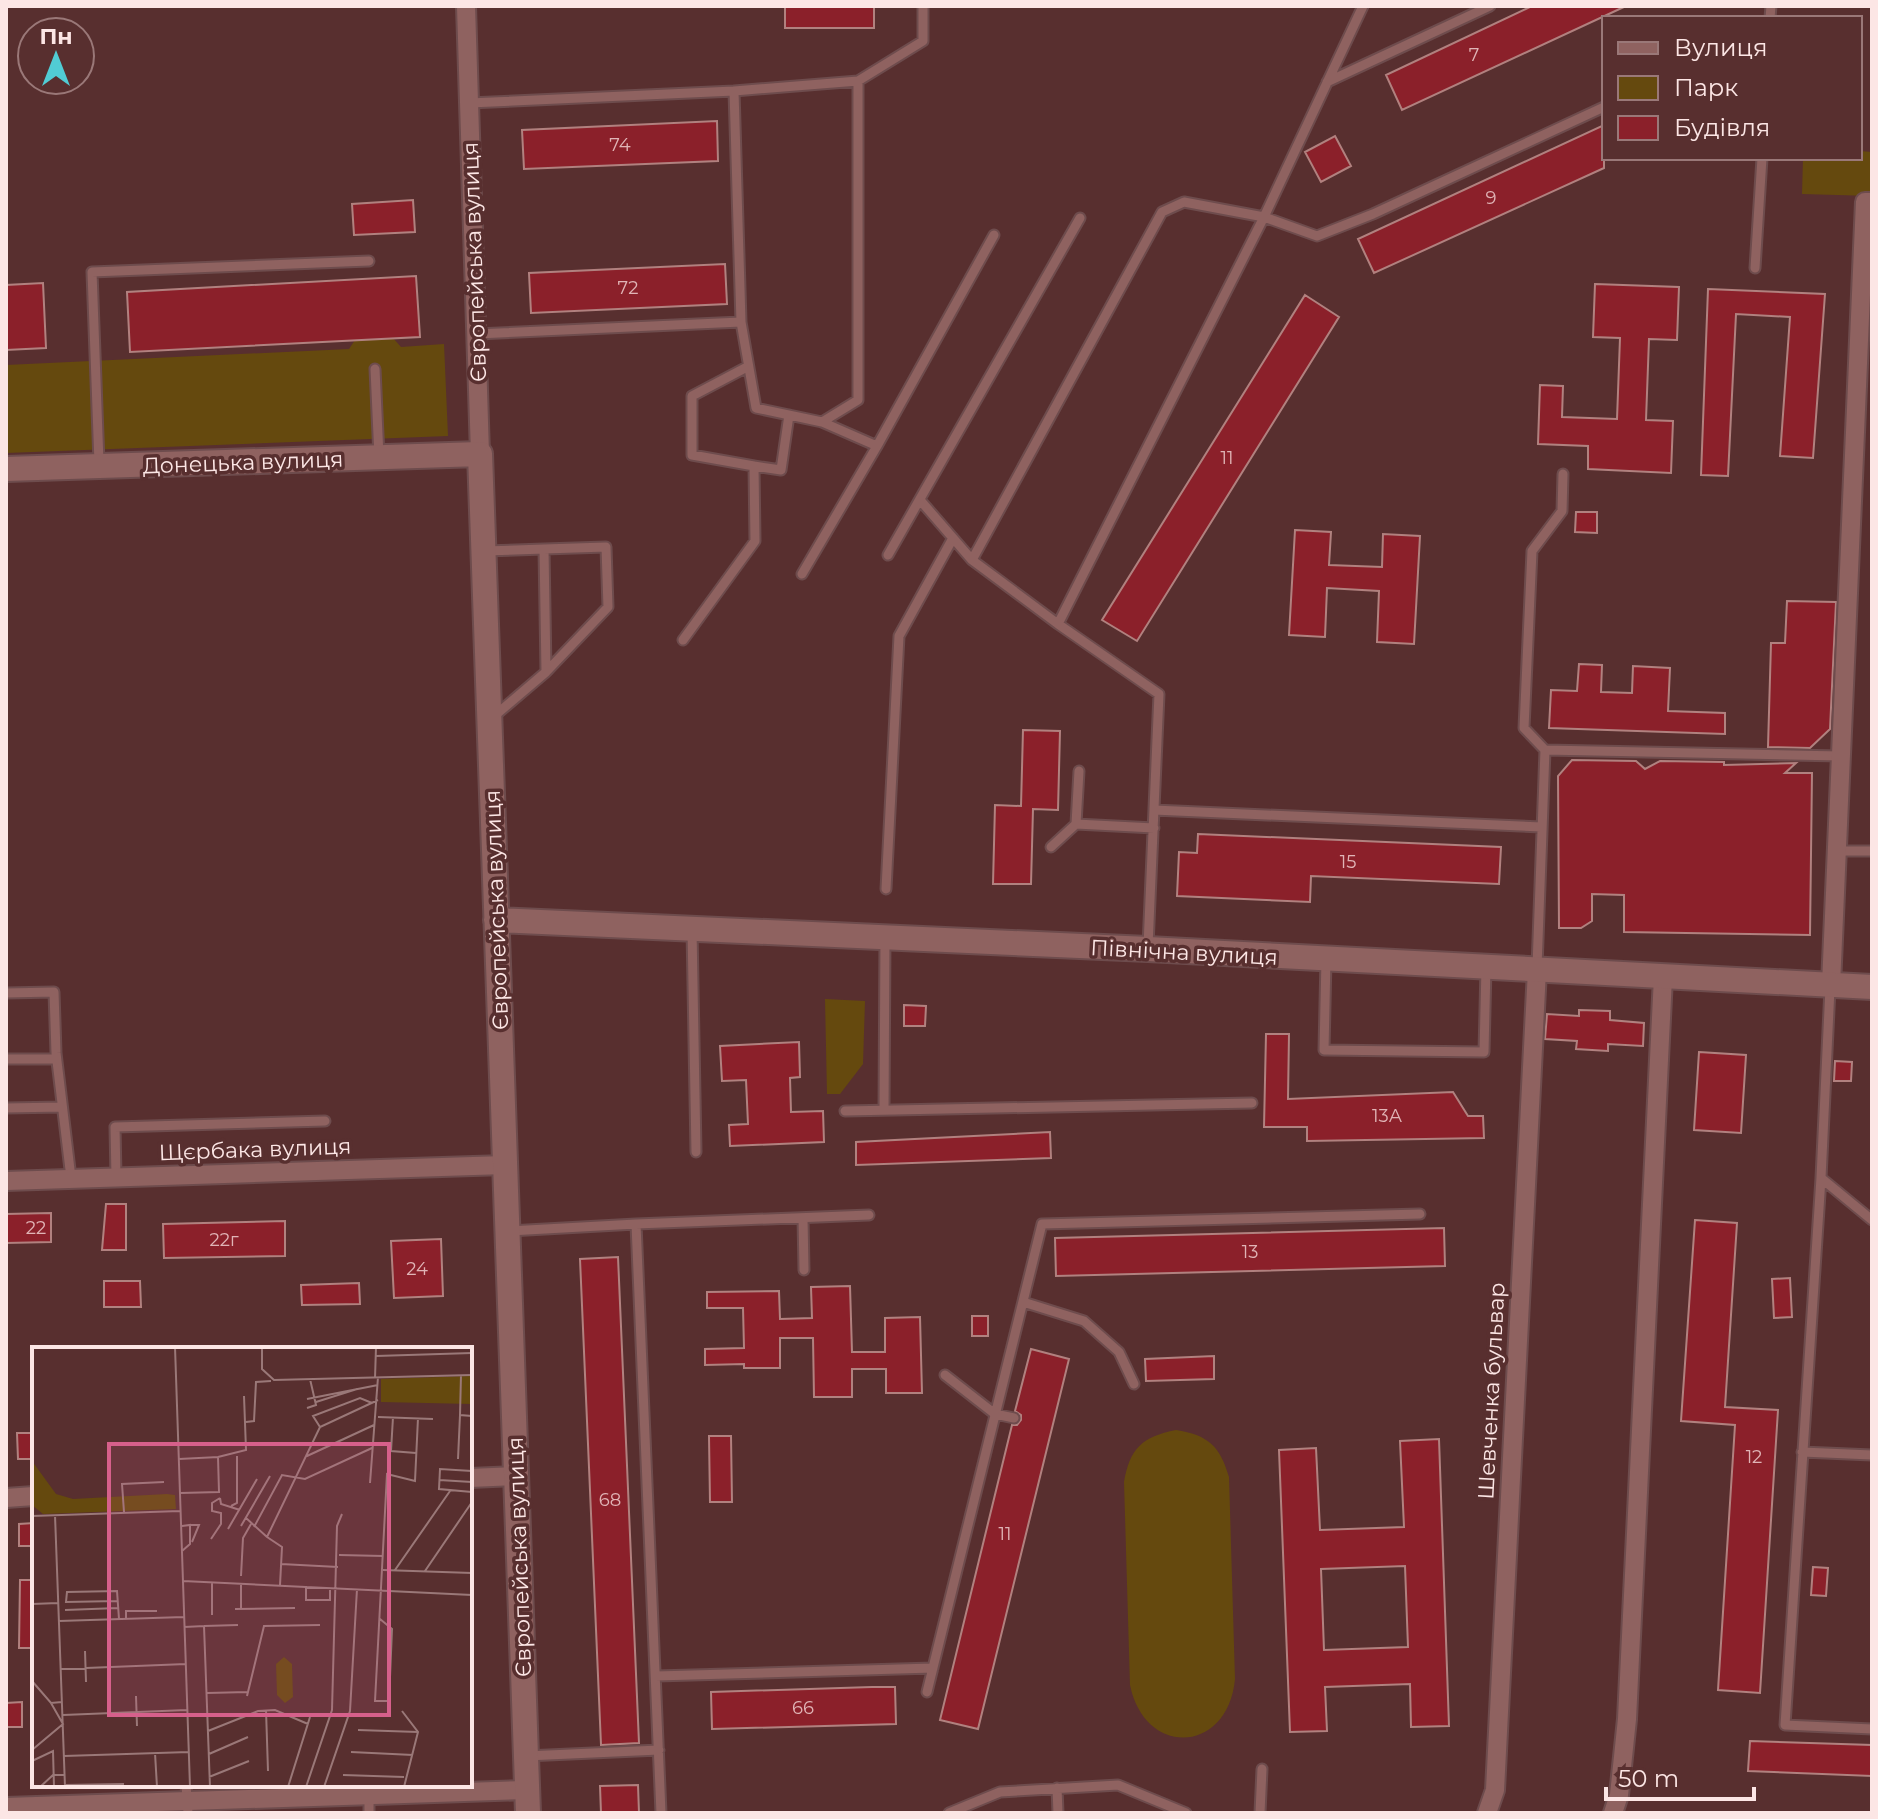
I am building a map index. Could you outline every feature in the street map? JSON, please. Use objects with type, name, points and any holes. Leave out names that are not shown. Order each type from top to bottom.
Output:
[{"type":"street","name":"Європейська вулиця","points":[[466,6],[528,1801]]},
{"type":"street","points":[[1831,985],[1865,202],[1872,202]]},
{"type":"street","name":"Донецька вулиця","points":[[6,469],[480,454]]},
{"type":"street","name":"Північна вулиця","points":[[496,920],[1148,949],[1872,987]]},
{"type":"street","name":"Шевченка бульвар","points":[[1487,1813],[1495,1790],[1537,970]]},
{"type":"street","points":[[1613,1813],[1619,1795],[1627,1719],[1663,977]]},
{"type":"street","name":"Щєрбака вулиця","points":[[6,1181],[505,1165]]},
{"type":"street","points":[[472,1478],[516,1476]]},
{"type":"street","points":[[6,1498],[32,1496]]},
{"type":"street","points":[[6,1807],[83,1809],[270,1792],[369,1804],[528,1801]]},
{"type":"lane","points":[[469,103],[734,91],[858,81],[923,41],[923,6]]},
{"type":"lane","points":[[1058,624],[1264,217],[1363,6]]},
{"type":"lane","points":[[1327,82],[1490,6]]},
{"type":"lane","points":[[822,422],[858,400],[858,81]]},
{"type":"lane","points":[[734,91],[741,322],[756,408],[822,422],[877,446]]},
{"type":"lane","points":[[972,560],[1162,212],[1184,202],[1264,217],[1317,236],[1373,214],[1602,108]]},
{"type":"lane","points":[[1755,268],[1762,160]]},
{"type":"lane","points":[[888,555],[1080,218]]},
{"type":"lane","points":[[802,574],[994,235]]},
{"type":"lane","points":[[99,466],[92,272],[369,261]]},
{"type":"lane","points":[[477,334],[741,322]]},
{"type":"lane","points":[[747,367],[692,396],[692,455],[781,470],[789,415]]},
{"type":"lane","points":[[375,369],[379,457]]},
{"type":"lane","points":[[683,640],[755,541],[754,466]]},
{"type":"lane","points":[[1563,474],[1562,511],[1532,551],[1524,728],[1545,750],[1841,756]]},
{"type":"lane","points":[[920,500],[972,560],[1159,694],[1148,949]]},
{"type":"lane","points":[[886,889],[899,636],[953,538]]},
{"type":"lane","points":[[484,551],[606,547],[608,607],[546,672],[489,720]]},
{"type":"lane","points":[[544,549],[546,672]]},
{"type":"lane","points":[[1537,970],[1545,750]]},
{"type":"lane","points":[[1051,847],[1076,824],[1079,771]]},
{"type":"lane","points":[[1154,810],[1541,827]]},
{"type":"lane","points":[[1076,824],[1154,828]]},
{"type":"lane","points":[[1837,851],[1872,851]]},
{"type":"lane","points":[[692,929],[696,1152]]},
{"type":"lane","points":[[884,1110],[885,938]]},
{"type":"lane","points":[[1326,959],[1324,1050],[1484,1052],[1486,967]]},
{"type":"lane","points":[[1831,985],[1785,1725],[1872,1729]]},
{"type":"lane","points":[[6,993],[54,992],[56,1059],[71,1178]]},
{"type":"lane","points":[[6,1059],[56,1059]]},
{"type":"lane","points":[[845,1111],[1252,1103]]},
{"type":"lane","points":[[6,1108],[62,1107]]},
{"type":"lane","points":[[116,1177],[115,1127],[325,1121]]},
{"type":"lane","points":[[1821,1178],[1872,1220]]},
{"type":"lane","points":[[927,1692],[1042,1224],[1420,1214]]},
{"type":"lane","points":[[507,1231],[869,1215]]},
{"type":"lane","points":[[803,1218],[804,1270]]},
{"type":"lane","points":[[636,1224],[661,1813]]},
{"type":"lane","points":[[1023,1302],[1084,1321],[1119,1352],[1134,1384]]},
{"type":"lane","points":[[945,1375],[995,1414],[1014,1418]]},
{"type":"lane","points":[[1802,1452],[1872,1455]]},
{"type":"lane","points":[[656,1676],[933,1668]]},
{"type":"lane","points":[[526,1756],[659,1750]]},
{"type":"lane","points":[[1260,1813],[1262,1769]]},
{"type":"lane","points":[[949,1813],[1000,1792],[1118,1785],[1186,1813]]},
{"type":"lane","points":[[1057,1788],[1058,1813]]},
{"type":"green space","points":[[1862,151],[1872,152],[1872,196],[1802,194],[1803,160],[1862,160]]},
{"type":"green space","points":[[393,338],[401,347],[444,344],[448,436],[6,453],[6,365],[349,349],[355,340]]},
{"type":"green space","points":[[825,999],[865,1001],[863,1064],[840,1094],[827,1094]]},
{"type":"green space","points":[[1176,1430],[1197,1435],[1211,1444],[1221,1457],[1229,1477],[1235,1679],[1229,1704],[1218,1722],[1203,1733],[1186,1738],[1168,1735],[1152,1725],[1139,1709],[1130,1685],[1124,1482],[1134,1452],[1140,1446],[1154,1436]]},
{"type":"building","points":[[785,6],[874,6],[874,28],[785,28]]},
{"type":"building","points":[[1532,6],[1626,6],[1402,110],[1386,75]]},
{"type":"building","points":[[717,121],[718,161],[524,169],[522,130]]},
{"type":"building","points":[[1602,126],[1604,168],[1374,273],[1358,239]]},
{"type":"building","points":[[1335,136],[1351,166],[1321,182],[1305,152]]},
{"type":"building","points":[[413,200],[415,232],[354,235],[352,204]]},
{"type":"building","points":[[725,264],[727,304],[531,313],[529,273]]},
{"type":"building","points":[[416,276],[420,337],[130,352],[127,292]]},
{"type":"building","points":[[43,283],[46,348],[6,350],[6,285]]},
{"type":"building","points":[[1595,284],[1679,287],[1677,340],[1649,339],[1646,420],[1673,421],[1671,473],[1588,469],[1588,446],[1538,444],[1540,385],[1563,386],[1562,417],[1617,419],[1620,338],[1593,337]]},
{"type":"building","points":[[1708,289],[1825,294],[1813,458],[1780,456],[1790,317],[1736,314],[1728,476],[1701,475]]},
{"type":"building","points":[[1305,295],[1339,317],[1137,641],[1102,620]]},
{"type":"building","points":[[1576,512],[1597,512],[1597,533],[1575,532]]},
{"type":"building","points":[[1295,530],[1331,532],[1329,565],[1382,567],[1383,534],[1420,536],[1414,644],[1377,642],[1379,591],[1327,588],[1325,637],[1289,635]]},
{"type":"building","points":[[1787,601],[1836,602],[1830,729],[1810,748],[1768,747],[1771,643],[1785,643]]},
{"type":"building","points":[[1579,664],[1602,665],[1601,692],[1632,693],[1633,666],[1670,668],[1668,711],[1725,713],[1725,734],[1549,728],[1551,690],[1577,691]]},
{"type":"building","points":[[1023,730],[1060,731],[1058,810],[1033,809],[1031,884],[993,884],[995,805],[1021,806]]},
{"type":"building","points":[[1572,760],[1636,761],[1645,769],[1660,761],[1724,762],[1724,765],[1796,763],[1785,773],[1812,773],[1810,935],[1624,932],[1624,895],[1592,894],[1592,921],[1581,928],[1559,928],[1558,776]]},
{"type":"building","points":[[1198,834],[1501,847],[1499,884],[1311,876],[1310,902],[1177,896],[1179,852],[1197,853]]},
{"type":"building","points":[[904,1005],[926,1006],[925,1026],[904,1026]]},
{"type":"building","points":[[1579,1010],[1610,1011],[1610,1020],[1644,1023],[1643,1046],[1608,1044],[1608,1051],[1576,1049],[1577,1041],[1545,1039],[1547,1014],[1579,1016]]},
{"type":"building","points":[[1266,1034],[1289,1034],[1288,1099],[1453,1092],[1468,1116],[1483,1116],[1484,1138],[1307,1141],[1307,1127],[1264,1127]]},
{"type":"building","points":[[799,1042],[800,1077],[790,1078],[791,1112],[823,1111],[824,1142],[730,1146],[729,1125],[748,1124],[746,1080],[722,1081],[720,1046]]},
{"type":"building","points":[[1699,1052],[1746,1055],[1741,1133],[1694,1130]]},
{"type":"building","points":[[1835,1061],[1852,1062],[1851,1081],[1834,1081]]},
{"type":"building","points":[[1050,1132],[1051,1158],[856,1165],[856,1142]]},
{"type":"building","points":[[106,1204],[126,1204],[126,1250],[102,1250]]},
{"type":"building","points":[[51,1213],[51,1242],[6,1243],[6,1214]]},
{"type":"building","points":[[1695,1220],[1737,1223],[1725,1407],[1778,1410],[1760,1693],[1718,1690],[1735,1425],[1681,1421]]},
{"type":"building","points":[[285,1221],[285,1256],[164,1258],[163,1224]]},
{"type":"building","points":[[1444,1228],[1445,1266],[1056,1276],[1055,1238]]},
{"type":"building","points":[[441,1239],[443,1296],[394,1298],[391,1241]]},
{"type":"building","points":[[618,1257],[639,1743],[601,1745],[580,1259]]},
{"type":"building","points":[[1790,1278],[1792,1317],[1774,1318],[1772,1279]]},
{"type":"building","points":[[104,1281],[140,1281],[141,1307],[104,1307]]},
{"type":"building","points":[[359,1283],[360,1304],[302,1305],[301,1285]]},
{"type":"building","points":[[850,1286],[852,1352],[885,1352],[885,1318],[920,1317],[922,1393],[886,1393],[886,1369],[852,1369],[852,1397],[814,1397],[813,1338],[780,1338],[780,1368],[744,1368],[744,1364],[705,1365],[705,1349],[744,1348],[743,1308],[707,1308],[707,1292],[779,1291],[780,1319],[812,1318],[811,1287]]},
{"type":"building","points":[[972,1316],[988,1316],[988,1336],[972,1336]]},
{"type":"building","points":[[1031,1349],[1069,1359],[978,1729],[940,1720],[1012,1425],[1017,1425],[1021,1420],[1021,1415],[1015,1411]]},
{"type":"building","points":[[1214,1356],[1214,1379],[1146,1381],[1145,1359]]},
{"type":"building","points":[[17,1433],[32,1433],[32,1459],[18,1459]]},
{"type":"building","points":[[709,1436],[731,1436],[732,1502],[710,1502]]},
{"type":"building","points":[[1439,1439],[1449,1726],[1411,1727],[1410,1684],[1325,1687],[1327,1731],[1290,1732],[1279,1450],[1316,1448],[1320,1530],[1404,1527],[1400,1441]],"holes":[[[1405,1566],[1408,1647],[1324,1650],[1321,1569]]]},
{"type":"building","points":[[32,1523],[32,1546],[19,1546],[19,1524]]},
{"type":"building","points":[[1813,1567],[1828,1568],[1826,1596],[1811,1595]]},
{"type":"building","points":[[20,1580],[32,1580],[32,1648],[19,1648]]},
{"type":"building","points":[[895,1687],[896,1724],[712,1729],[711,1692]]},
{"type":"building","points":[[22,1702],[22,1727],[6,1727],[6,1703]]},
{"type":"building","points":[[1750,1741],[1872,1745],[1872,1776],[1748,1771]]},
{"type":"building","points":[[638,1785],[639,1813],[601,1813],[600,1786]]}]
